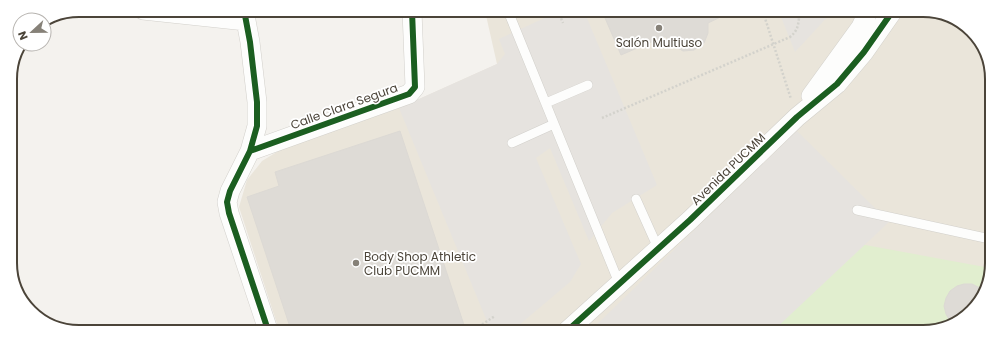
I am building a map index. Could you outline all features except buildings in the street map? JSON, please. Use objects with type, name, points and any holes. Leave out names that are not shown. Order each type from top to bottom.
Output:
[{"type":"street","points":[[245,17],[258,102],[257,126],[250,151],[230,191],[227,202],[266,325]]},
{"type":"street","name":"Calle Clara Segura","points":[[250,151],[409,94],[415,87],[412,17]]},
{"type":"street","name":"Avenida PUCMM","points":[[797,117],[861,27],[866,17]]},
{"type":"street","name":"Avenida PUCMM","points":[[574,325],[690,220],[797,117],[837,84],[864,52],[888,17]]},
{"type":"lane","points":[[510,17],[619,284]]},
{"type":"lane","points":[[546,103],[588,85]]},
{"type":"lane","points":[[512,143],[554,124]]},
{"type":"lane","points":[[636,199],[658,248]]},
{"type":"lane","points":[[857,210],[985,238]]},
{"type":"path","points":[[560,17],[563,23]]},
{"type":"path","points":[[765,17],[797,117]]},
{"type":"path","points":[[602,118],[773,43],[790,37],[798,27],[799,18]]},
{"type":"path","points":[[481,325],[495,316]]},
{"type":"shaded area","points":[[486,17],[923,17],[939,19],[954,25],[967,35],[975,44],[984,67],[985,263],[983,279],[977,294],[970,304],[958,315],[939,323],[927,325],[277,325],[239,207],[247,180],[262,161],[280,150],[399,108],[497,64]]},
{"type":"shaded area","points":[[547,17],[587,17],[657,185],[612,213],[589,241],[550,148],[536,158],[581,264],[570,282],[519,325],[489,325],[399,108],[497,64],[505,54],[499,39]]},
{"type":"shaded area","points":[[781,17],[827,17],[795,52]]},
{"type":"shaded area","points":[[797,131],[889,222],[779,325],[596,325]]},
{"type":"green space","points":[[860,244],[985,267],[980,287],[970,304],[958,315],[939,323],[927,325],[704,325]]},
{"type":"cycle path","points":[[245,17],[250,42],[257,102],[257,126],[250,151],[230,191],[227,202],[229,213],[266,325]]},
{"type":"cycle path","points":[[250,151],[409,94],[415,87],[412,17]]},
{"type":"cycle path","points":[[574,325],[690,220],[797,117],[837,84],[864,52],[888,17]]},
{"type":"place","name":"Salón Multiuso","points":[[659,28]]},
{"type":"place","name":"Body Shop Athletic Club PUCMM","points":[[356,263]]}]
